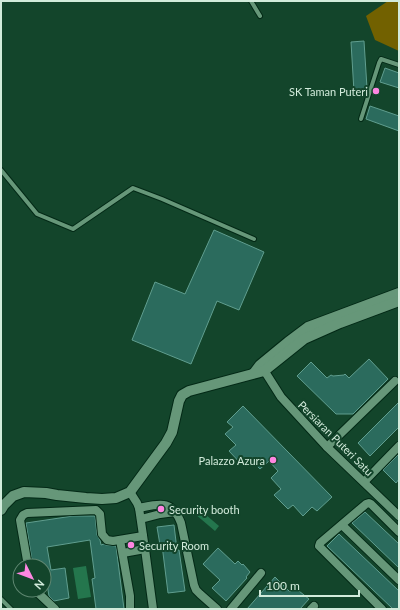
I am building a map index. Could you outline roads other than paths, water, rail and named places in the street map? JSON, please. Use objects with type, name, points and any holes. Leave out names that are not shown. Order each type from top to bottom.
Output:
[{"type":"street","points":[[259,369],[288,342],[308,327],[399,293]]},
{"type":"street","points":[[1,510],[13,496],[24,492],[102,499],[116,498],[130,492],[166,443],[172,432],[182,395],[189,391],[259,369],[304,339],[340,323],[399,302]]},
{"type":"street","name":"Persiaran Puteri Satu","points":[[259,369],[281,398],[327,447],[399,516]]},
{"type":"street","points":[[327,447],[395,381]]},
{"type":"street","points":[[364,482],[399,446]]},
{"type":"street","points":[[130,492],[139,508],[153,609]]},
{"type":"street","points":[[382,609],[319,546],[320,543],[369,503],[399,532]]},
{"type":"street","points":[[139,508],[164,504],[178,515],[196,590],[217,609]]},
{"type":"street","points":[[27,558],[20,520],[23,515],[27,513],[96,510],[100,514],[102,534],[107,540],[112,541],[143,536]]},
{"type":"street","points":[[141,519],[175,512]]},
{"type":"street","points":[[342,525],[399,580]]},
{"type":"street","points":[[120,540],[130,596],[130,609]]},
{"type":"street","points":[[123,553],[145,548]]},
{"type":"street","points":[[231,609],[261,573]]},
{"type":"street","points":[[43,598],[55,609]]},
{"type":"lane","points":[[251,1],[260,16]]},
{"type":"lane","points":[[361,119],[381,59],[399,65]]},
{"type":"lane","points":[[1,170],[37,214],[73,229],[133,188],[254,239]]},
{"type":"lane","points":[[1,599],[11,609]]},
{"type":"place","name":"SK Taman Puteri","points":[[376,91]]},
{"type":"place","name":"Palazzo Azura","points":[[273,460]]},
{"type":"place","name":"Security booth","points":[[161,509]]},
{"type":"place","name":"Security Room","points":[[131,545]]}]
